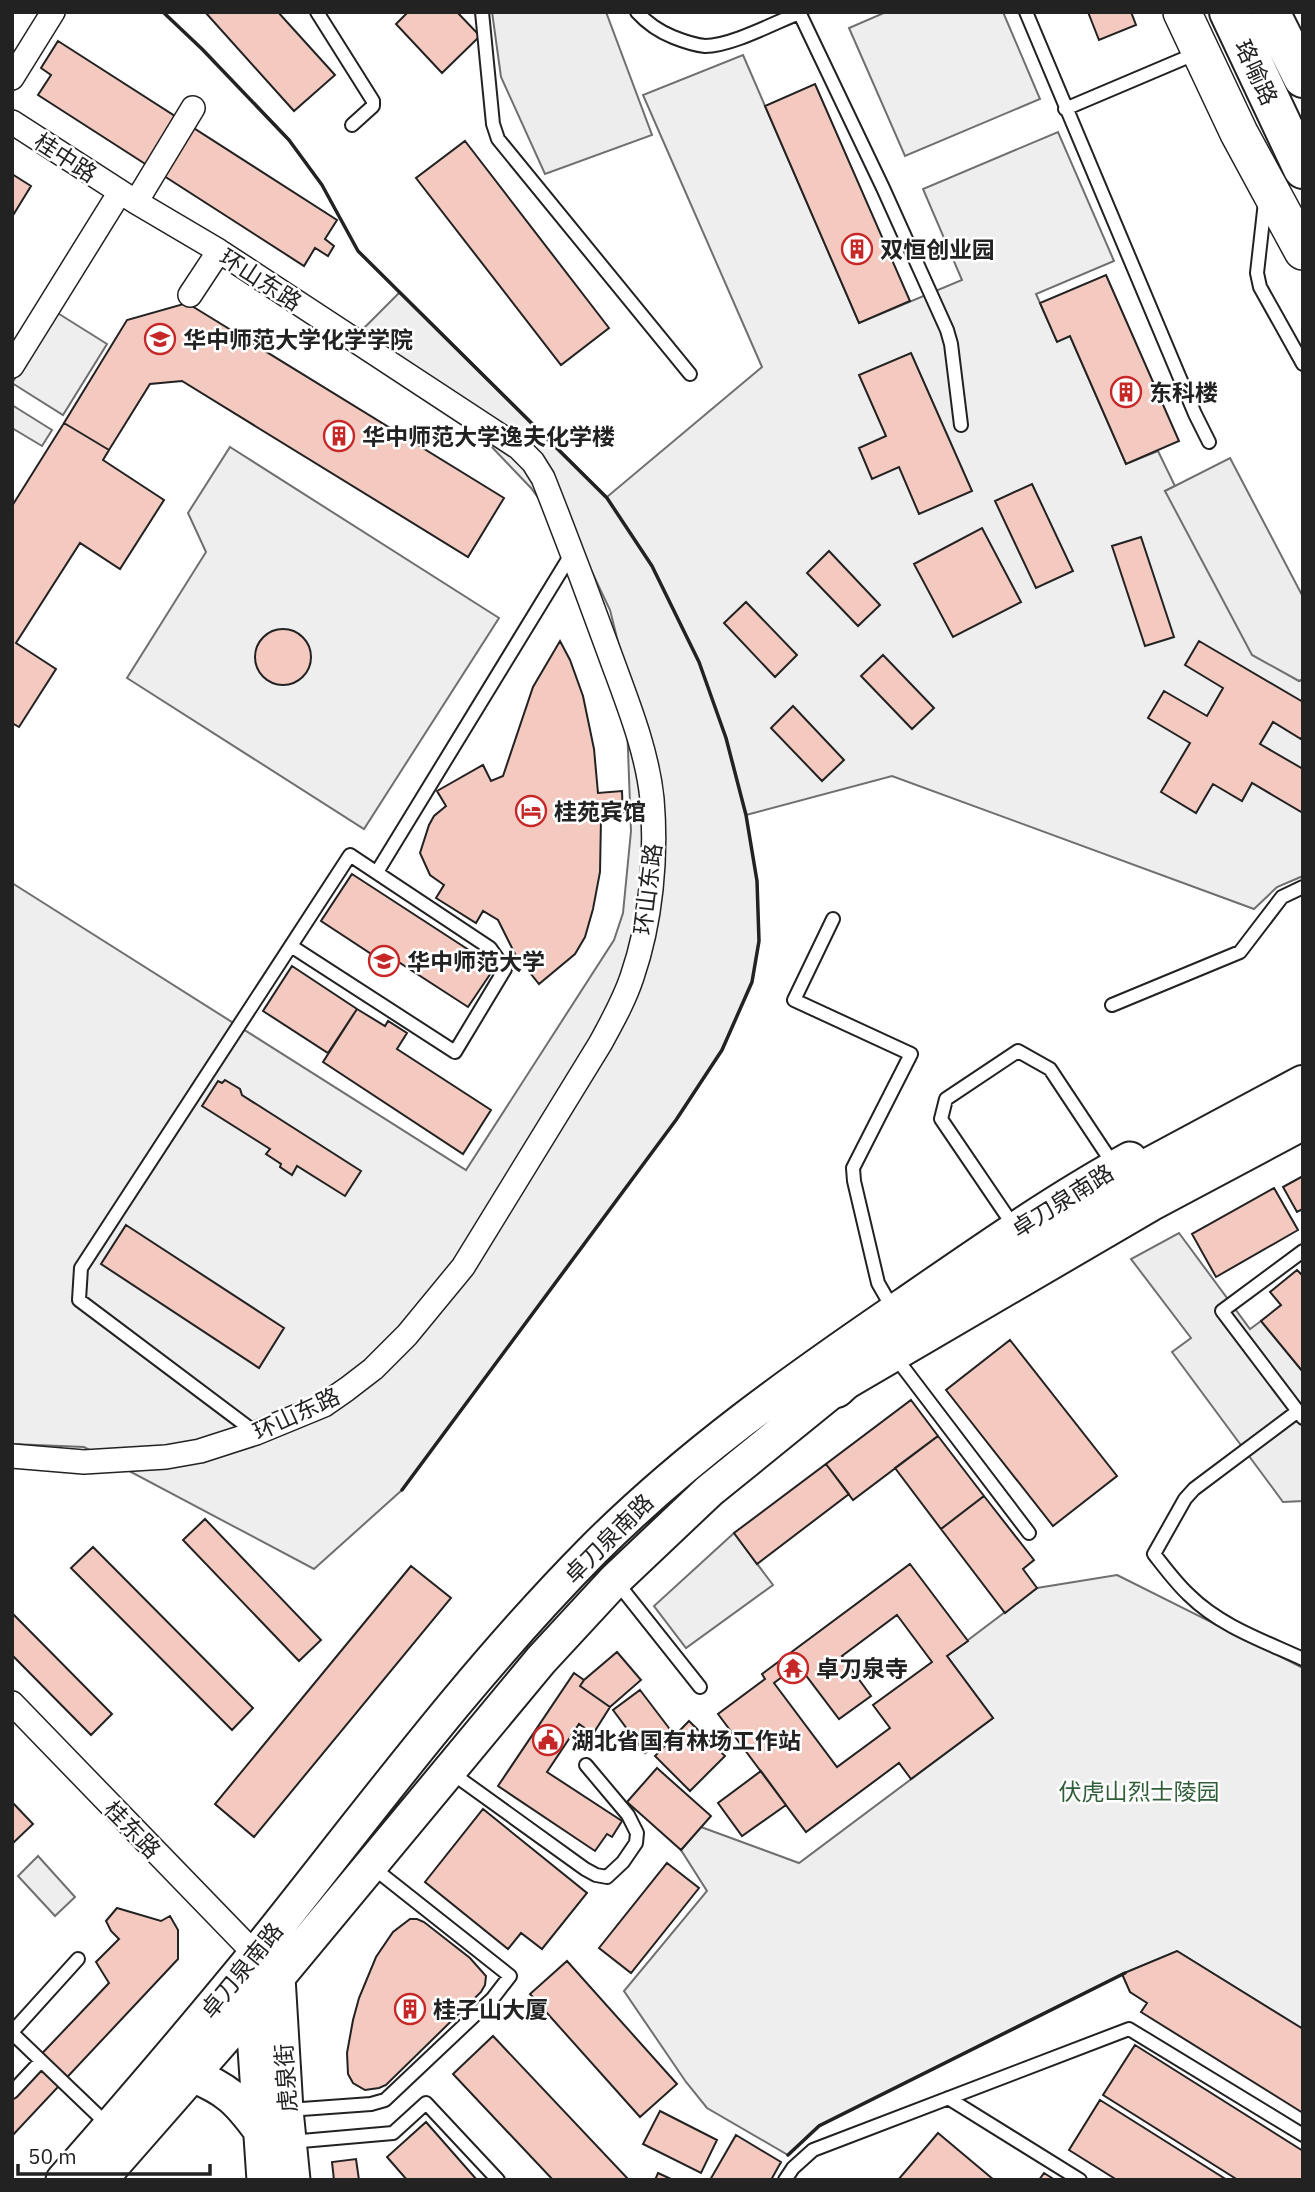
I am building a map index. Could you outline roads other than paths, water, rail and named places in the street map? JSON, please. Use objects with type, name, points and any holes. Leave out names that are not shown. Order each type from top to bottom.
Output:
[{"type":"highway","name":"珞喻路","points":[[1229,12],[1303,169]]},
{"type":"highway","name":"珞喻路","points":[[1270,12],[1303,78]]},
{"type":"highway","points":[[836,1388],[886,1341],[984,1271],[1104,1195],[1303,1085]]},
{"type":"main road","points":[[1182,12],[1239,134],[1303,251]]},
{"type":"main road","name":"卓刀泉南路","points":[[100,2180],[252,2005],[267,1965],[458,1700],[509,1639],[590,1554],[654,1493],[728,1430],[807,1371],[1015,1228],[1116,1167],[1238,1100],[1303,1068]]},
{"type":"main road","name":"卓刀泉南路","points":[[63,2180],[110,2127],[267,1965],[370,1866],[541,1660],[615,1580],[709,1491],[836,1388],[1151,1204],[1302,1126]]},
{"type":"main road","name":"虎泉街","points":[[267,1965],[279,2127],[293,2180]]},
{"type":"main road","points":[[252,2005],[279,2127]]},
{"type":"main road","points":[[192,2075],[213,2084],[279,2127]]},
{"type":"main road","name":"虎泉街","points":[[264,2180],[279,2127]]},
{"type":"street","points":[[12,78],[53,12]]},
{"type":"street","points":[[12,366],[193,108]]},
{"type":"street","name":"桂中路","points":[[12,122],[128,197]]},
{"type":"street","name":"环山东路","points":[[12,1456],[84,1462],[166,1457],[200,1451],[256,1433],[324,1405],[373,1369],[436,1302],[463,1267],[600,1044],[632,977],[643,935],[651,885],[652,797],[630,710],[543,478],[533,462],[519,448],[219,251],[128,197]]},
{"type":"street","points":[[190,295],[219,251]]},
{"type":"street","name":"桂东路","points":[[12,1703],[267,1965]]},
{"type":"lane","points":[[317,12],[373,101],[373,106],[352,125]]},
{"type":"lane","points":[[482,12],[493,124],[498,139],[690,374]]},
{"type":"lane","points":[[637,12],[661,32],[705,46],[727,42],[799,13],[947,330],[961,425]]},
{"type":"lane","points":[[1026,12],[1209,442]]},
{"type":"lane","points":[[1065,109],[1200,51]]},
{"type":"lane","points":[[1267,185],[1257,273],[1260,287],[1303,364]]},
{"type":"lane","points":[[377,873],[572,553]]},
{"type":"lane","points":[[256,1433],[79,1300],[81,1268],[291,946],[351,855],[489,948],[505,969],[455,1052],[291,946]]},
{"type":"lane","points":[[1112,1005],[1240,952],[1282,897],[1303,887]]},
{"type":"lane","points":[[833,919],[794,1000],[911,1054],[853,1168],[878,1283],[894,1311]]},
{"type":"lane","points":[[1015,1228],[941,1119],[946,1099],[1018,1051],[1050,1069],[1116,1167]]},
{"type":"lane","points":[[1303,1251],[1222,1311],[1300,1414],[1194,1489],[1185,1499],[1154,1554],[1189,1595],[1224,1622],[1303,1660]]},
{"type":"lane","points":[[893,1354],[1029,1533]]},
{"type":"lane","points":[[615,1580],[700,1687]]},
{"type":"lane","points":[[449,1770],[585,1869],[607,1877],[623,1862],[636,1843],[637,1833],[628,1815],[586,1765]]},
{"type":"lane","points":[[279,2127],[385,2100],[493,1998],[510,1976],[370,1866]]},
{"type":"lane","points":[[78,1959],[12,2033],[110,2127]]},
{"type":"lane","points":[[785,2180],[793,2168],[813,2150],[1129,2029],[1303,2135]]},
{"type":"lane","points":[[12,2092],[41,2062]]},
{"type":"lane","points":[[948,2098],[1080,2180]]},
{"type":"lane","points":[[279,2127],[393,2133],[426,2103],[498,2180]]},
{"type":"place","name":"双恒创业园","points":[[857,249]]},
{"type":"place","name":"华中师范大学化学学院","points":[[160,339]]},
{"type":"place","name":"东科楼","points":[[1126,392]]},
{"type":"place","name":"华中师范大学逸夫化学楼","points":[[339,436]]},
{"type":"place","name":"桂苑宾馆","points":[[531,811]]},
{"type":"place","name":"华中师范大学","points":[[384,961]]},
{"type":"place","name":"卓刀泉寺","points":[[793,1668]]},
{"type":"place","name":"湖北省国有林场工作站","points":[[548,1740]]},
{"type":"place","name":"桂子山大厦","points":[[410,2009]]},
{"type":"park label","name":"伏虎山烈士陵园","points":[[1139,1791]]}]
